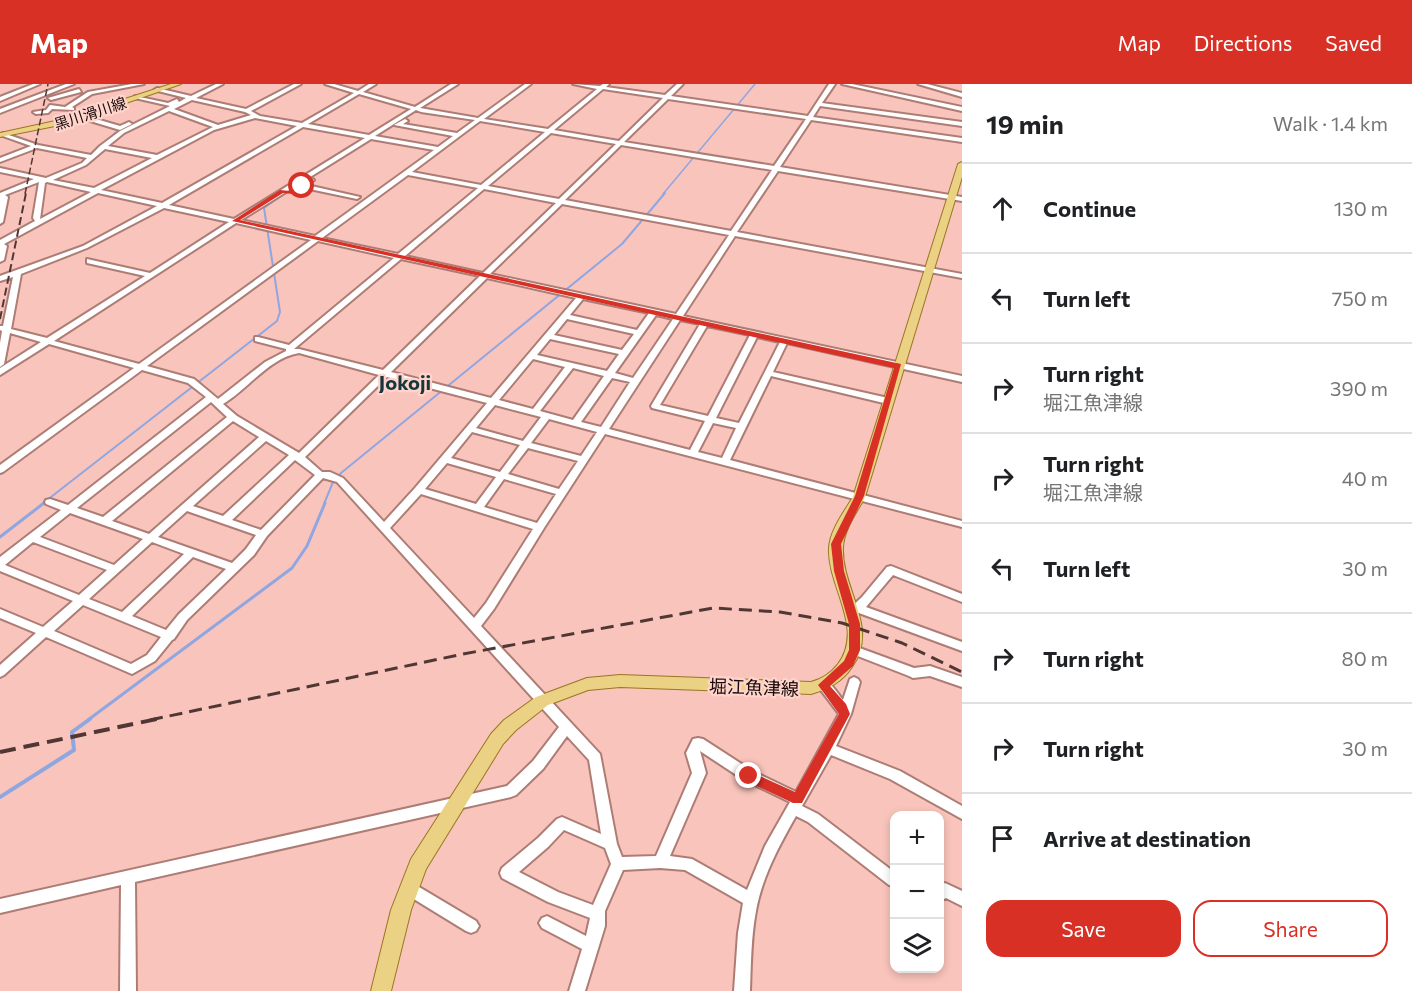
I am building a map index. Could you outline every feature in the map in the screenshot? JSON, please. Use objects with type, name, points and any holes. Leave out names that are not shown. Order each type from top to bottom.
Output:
[{"type":"main road","name":"黒川滑川線","points":[[1,135],[46,126],[90,113],[161,87],[178,84]]},
{"type":"main road","points":[[854,650],[856,611],[839,571],[836,544],[859,496],[929,270],[957,198],[962,164]]},
{"type":"main road","name":"堀江魚津線","points":[[381,991],[401,910],[418,865],[496,739],[542,700],[588,684],[620,681],[791,689],[823,685],[849,663],[854,650]]},
{"type":"street","points":[[35,99],[39,84]]},
{"type":"street","points":[[8,107],[0,101],[39,84]]},
{"type":"street","points":[[36,112],[48,111],[51,99],[71,84]]},
{"type":"street","points":[[67,108],[90,93],[141,84]]},
{"type":"street","points":[[1,135],[37,146],[88,157],[122,132],[213,84]]},
{"type":"street","points":[[189,97],[220,84]]},
{"type":"street","points":[[247,111],[298,84]]},
{"type":"street","points":[[328,84],[417,110],[957,198]]},
{"type":"street","points":[[0,279],[75,251],[162,206],[373,84]]},
{"type":"street","points":[[275,203],[455,84]]},
{"type":"street","points":[[0,372],[282,191],[464,84]]},
{"type":"street","points":[[0,471],[528,84]]},
{"type":"street","points":[[576,84],[604,86],[962,140]]},
{"type":"street","points":[[224,521],[386,374],[680,84]]},
{"type":"street","points":[[474,626],[490,606],[539,527],[832,84]]},
{"type":"street","points":[[845,84],[899,109],[962,130]]},
{"type":"street","points":[[921,84],[962,94]]},
{"type":"street","points":[[170,636],[0,565],[68,509],[214,400],[230,397],[604,86]]},
{"type":"street","points":[[161,87],[189,97],[247,111],[254,116],[439,149]]},
{"type":"street","points":[[0,111],[35,99],[51,99],[79,91]]},
{"type":"street","points":[[25,95],[35,99]]},
{"type":"street","points":[[137,97],[218,127]]},
{"type":"street","points":[[51,99],[67,108],[90,113]]},
{"type":"street","points":[[819,104],[899,109],[962,109]]},
{"type":"street","points":[[211,110],[223,105]]},
{"type":"street","points":[[0,222],[2,197],[78,168],[107,136],[169,107]]},
{"type":"street","points":[[899,109],[962,124]]},
{"type":"street","points":[[889,129],[899,109]]},
{"type":"street","points":[[79,116],[120,128]]},
{"type":"street","points":[[0,261],[3,246],[0,243],[157,157],[218,127],[254,116]]},
{"type":"street","points":[[397,125],[458,135]]},
{"type":"street","points":[[0,160],[37,146]]},
{"type":"street","points":[[102,147],[157,157]]},
{"type":"street","points":[[0,170],[962,379]]},
{"type":"street","points":[[407,173],[962,276]]},
{"type":"street","points":[[40,222],[36,218],[44,181]]},
{"type":"street","points":[[302,186],[357,197]]},
{"type":"street","points":[[282,191],[291,193]]},
{"type":"street","points":[[90,261],[151,275]]},
{"type":"street","points":[[0,266],[18,271]]},
{"type":"street","points":[[0,364],[4,329],[18,271]]},
{"type":"street","points":[[385,527],[419,490],[581,297]]},
{"type":"street","points":[[575,423],[653,313]]},
{"type":"street","points":[[565,316],[638,333]]},
{"type":"street","points":[[704,324],[655,406],[742,427]]},
{"type":"street","points":[[4,329],[191,381],[200,386],[232,417],[297,457],[320,475]]},
{"type":"street","points":[[693,453],[753,335]]},
{"type":"street","points":[[548,336],[624,353]]},
{"type":"street","points":[[258,339],[962,524]]},
{"type":"street","points":[[725,461],[784,341]]},
{"type":"street","points":[[531,356],[637,381]]},
{"type":"street","points":[[535,412],[571,365]]},
{"type":"street","points":[[768,373],[888,401]]},
{"type":"street","points":[[478,508],[547,415]]},
{"type":"street","points":[[104,522],[232,417]]},
{"type":"street","points":[[470,429],[584,460]]},
{"type":"street","points":[[0,672],[264,436]]},
{"type":"street","points":[[445,459],[562,493]]},
{"type":"street","points":[[0,613],[132,669],[151,658],[183,617],[234,568],[320,475],[327,474],[340,480],[595,758],[610,844],[618,864],[598,915],[597,926],[577,991]]},
{"type":"street","points":[[419,490],[539,527]]},
{"type":"street","points":[[50,502],[234,568]]},
{"type":"street","points":[[185,507],[263,534]]},
{"type":"street","points":[[32,538],[115,569]]},
{"type":"street","points":[[123,618],[191,553]]},
{"type":"street","points":[[962,598],[891,570],[856,611],[962,647]]},
{"type":"street","points":[[854,650],[913,673],[930,671],[962,682]]},
{"type":"street","points":[[742,991],[751,900],[770,851],[845,714],[854,682]]},
{"type":"street","points":[[823,685],[845,714]]},
{"type":"street","points":[[0,906],[511,790],[538,765],[566,728]]},
{"type":"street","points":[[660,862],[699,773],[693,753],[698,743],[795,803],[890,877]]},
{"type":"street","points":[[828,747],[895,775],[962,813]]},
{"type":"street","points":[[598,915],[553,897],[507,873],[554,834],[562,823],[610,844]]},
{"type":"street","points":[[618,864],[660,862],[687,864],[751,900]]},
{"type":"street","points":[[128,876],[128,991]]},
{"type":"street","points":[[410,888],[471,926]]},
{"type":"street","points":[[944,891],[962,898]]},
{"type":"street","points":[[547,923],[591,946]]},
{"type":"waterway","points":[[283,194],[459,84]]},
{"type":"waterway","points":[[663,194],[755,84]]},
{"type":"waterway","points":[[104,143],[115,133],[126,128]]},
{"type":"waterway","points":[[7,194],[23,188]]},
{"type":"waterway","points":[[0,197],[11,193]]},
{"type":"waterway","points":[[42,504],[277,321],[280,312],[264,208],[285,193]]},
{"type":"waterway","points":[[324,504],[333,482],[341,473],[622,244],[665,193]]},
{"type":"waterway","points":[[0,537],[44,503]]},
{"type":"waterway","points":[[88,720],[292,568],[307,546],[325,503]]},
{"type":"waterway","points":[[0,797],[74,750],[72,732],[90,719]]},
{"type":"railway","points":[[25,194],[48,84]]},
{"type":"railway","points":[[0,319],[26,193]]},
{"type":"railway","points":[[150,720],[463,654],[713,608],[780,612],[842,623],[902,643],[962,672]]},
{"type":"railway","points":[[0,752],[157,719]]},
{"type":"district","name":"Jokoji","points":[[405,382]]},
{"type":"route","points":[[302,186],[291,193],[282,191],[235,221],[898,366],[859,496],[836,544],[839,571],[855,624],[854,650],[849,663],[823,685],[845,714],[797,799],[749,776]]}]
